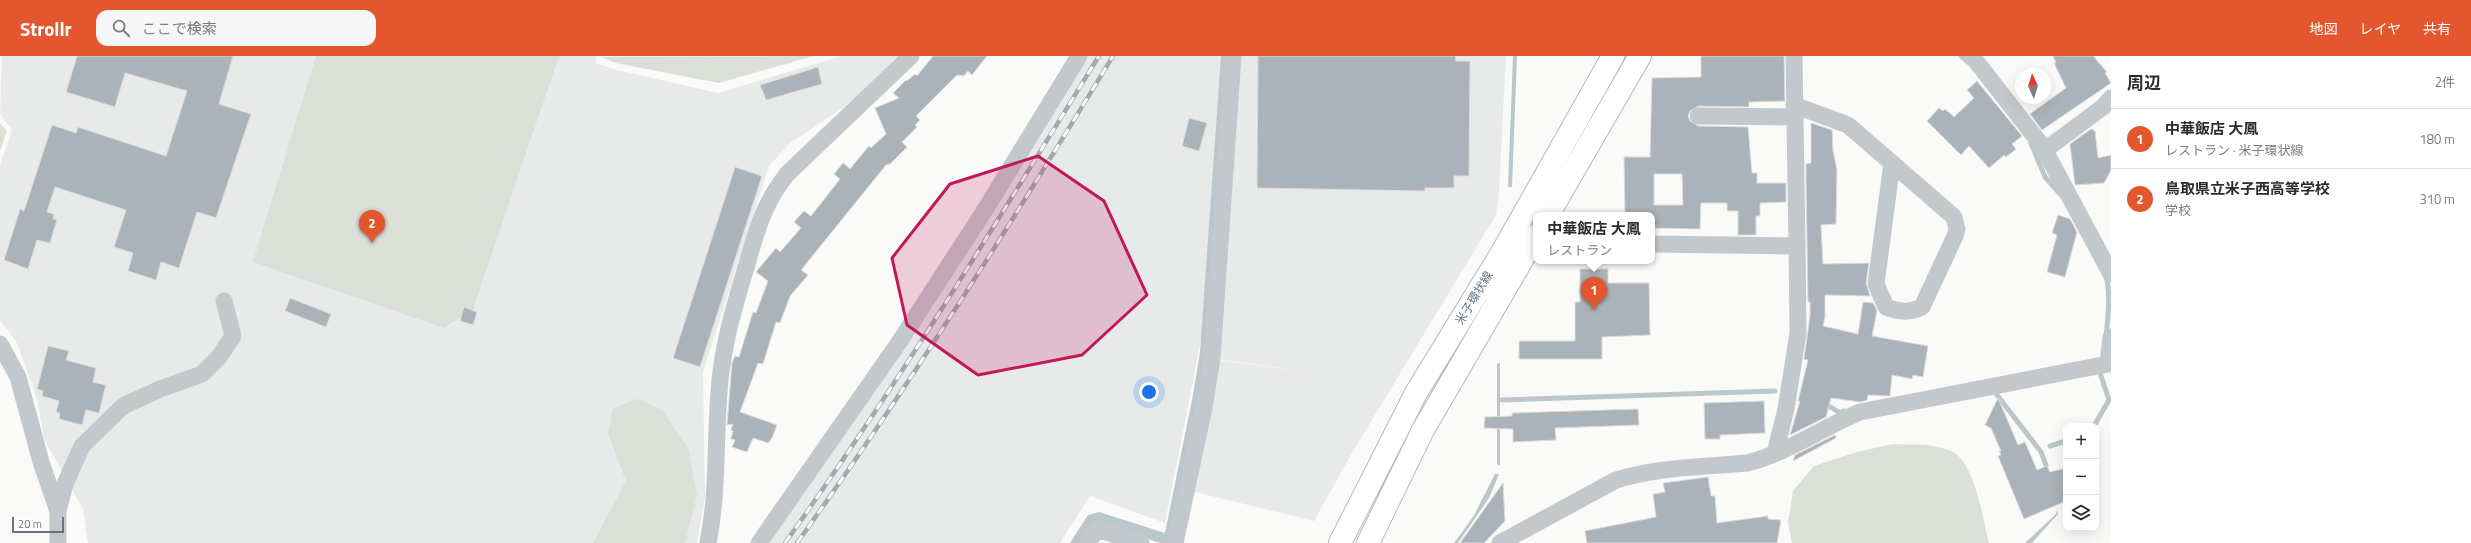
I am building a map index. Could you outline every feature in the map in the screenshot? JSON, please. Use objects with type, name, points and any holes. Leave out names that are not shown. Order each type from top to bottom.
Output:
[{"type":"main road","name":"米子環状線","points":[[1533,212],[1613,56]]},
{"type":"main road","points":[[1550,212],[1640,56]]},
{"type":"main road","name":"米子環状線","points":[[1340,543],[1416,393],[1529,220]]},
{"type":"main road","name":"米子環状線","points":[[1368,543],[1423,430],[1533,241]]},
{"type":"street","points":[[708,543],[715,498],[719,391],[726,335],[758,228],[768,201],[787,174],[911,56]]},
{"type":"street","points":[[759,543],[900,341],[988,205],[1079,56]]},
{"type":"street","points":[[1175,543],[1212,358],[1233,56]]},
{"type":"street","points":[[1774,453],[1786,409],[1798,333],[1794,56]]},
{"type":"street","points":[[1972,56],[2045,150],[2111,274]]},
{"type":"street","points":[[2045,150],[2103,107],[2111,98]]},
{"type":"street","points":[[1698,116],[1794,111],[1848,125],[1892,163],[1954,217],[1956,222],[1955,236],[1922,306],[1909,311],[1898,311],[1886,307],[1876,284],[1892,163]]},
{"type":"street","points":[[1655,244],[1797,246]]},
{"type":"street","points":[[58,543],[58,511],[65,484],[82,446],[123,406],[160,389],[202,374],[219,357],[233,336],[224,301]]},
{"type":"street","points":[[1500,543],[1616,480],[1636,474],[1747,463],[1814,437],[1842,420],[1860,412],[2108,364],[2111,337]]},
{"type":"street","points":[[0,344],[18,377],[41,462],[58,511]]},
{"type":"street","points":[[1088,543],[1097,529],[1141,543]]},
{"type":"highlighted area","points":[[1038,156],[1104,201],[1147,295],[1082,355],[978,375],[907,325],[892,258],[950,184]]},
{"type":"shaded area","points":[[2,56],[596,56],[596,63],[613,69],[718,93],[842,56],[901,56],[844,107],[789,144],[769,166],[703,372],[705,496],[697,543],[88,543],[83,509],[44,439],[38,402],[16,341],[0,320],[0,165],[12,130],[0,114]]},
{"type":"shaded area","points":[[316,56],[559,56],[473,309],[444,328],[253,262]]},
{"type":"shaded area","points":[[813,56],[719,83],[616,63],[601,57]]},
{"type":"shaded area","points":[[1087,56],[1222,56],[1205,320],[1165,523],[1090,496],[1060,543],[769,543]]},
{"type":"shaded area","points":[[1221,56],[1228,56],[1207,359],[1171,543],[1160,543],[1095,522],[1081,543],[1070,543],[1088,515],[1099,512],[1165,533],[1193,395],[1200,352]]},
{"type":"shaded area","points":[[1236,56],[1506,56],[1499,192],[1496,215],[1352,453],[1314,521],[1191,491],[1217,360],[1309,372],[1216,359]]},
{"type":"shaded area","points":[[1513,56],[1517,56],[1512,187],[1508,187]]},
{"type":"shaded area","points":[[0,123],[7,131],[0,151]]},
{"type":"shaded area","points":[[1500,363],[1500,466],[1497,464],[1497,364]]},
{"type":"shaded area","points":[[638,399],[662,410],[688,448],[697,495],[685,543],[593,543],[626,481],[608,433],[613,408]]},
{"type":"shaded area","points":[[1893,444],[1923,445],[1944,448],[1959,457],[1966,466],[1977,492],[1989,543],[1792,543],[1788,523],[1793,491],[1814,466],[1857,452]]},
{"type":"shaded area","points":[[1495,474],[1499,474],[1489,498],[1458,543],[1454,543],[1473,517]]},
{"type":"shaded area","points":[[2057,509],[2058,514],[2032,543],[2025,543],[2056,514]]},
{"type":"building","points":[[77,56],[233,56],[219,104],[251,114],[216,218],[197,212],[179,268],[161,262],[156,280],[128,271],[133,253],[114,247],[126,210],[55,187],[47,212],[54,214],[53,219],[57,220],[50,243],[37,240],[28,269],[4,260],[20,209],[24,211],[52,125],[76,133],[78,127],[166,156],[187,91],[125,73],[115,107],[66,92]]},
{"type":"building","points":[[933,56],[987,56],[972,75],[968,71],[964,76],[957,75],[916,116],[920,120],[915,125],[917,127],[902,142],[907,147],[890,164],[886,165],[801,270],[808,275],[790,296],[780,323],[776,322],[763,364],[758,363],[740,412],[777,425],[772,438],[768,443],[753,438],[747,452],[732,447],[735,440],[731,439],[733,424],[727,425],[732,363],[735,356],[739,357],[753,312],[756,313],[768,281],[756,272],[776,248],[780,252],[801,228],[794,222],[804,211],[811,216],[840,179],[834,174],[843,163],[850,169],[869,146],[871,148],[886,134],[875,108],[899,98],[893,93],[906,80],[907,81],[915,74],[917,76]]},
{"type":"building","points":[[1258,56],[1455,56],[1456,61],[1470,61],[1469,176],[1454,176],[1454,188],[1425,188],[1425,191],[1257,188]]},
{"type":"building","points":[[1701,56],[1784,56],[1785,101],[1749,102],[1749,107],[1698,106],[1690,111],[1688,116],[1690,121],[1698,126],[1748,127],[1752,173],[1757,173],[1757,183],[1786,183],[1786,202],[1760,203],[1760,216],[1756,216],[1756,235],[1738,235],[1738,211],[1727,211],[1727,203],[1701,203],[1700,229],[1655,228],[1655,212],[1625,212],[1624,157],[1650,157],[1652,78],[1701,77]],"holes":[[[1654,174],[1682,174],[1683,205],[1654,205]]]},
{"type":"building","points":[[2053,56],[2093,56],[2107,72],[2105,73],[2111,83],[2042,130],[2030,114],[2044,104],[2051,104],[2051,99],[2066,88],[2054,63],[2056,63]]},
{"type":"building","points":[[818,67],[822,84],[766,100],[760,85]]},
{"type":"building","points":[[1977,81],[2022,136],[2012,144],[2016,149],[2006,157],[2004,155],[1989,168],[1969,146],[1961,155],[1927,121],[1939,108],[1943,111],[1945,109],[1954,117],[1974,98],[1967,90]]},
{"type":"building","points":[[1189,118],[1207,123],[1199,151],[1182,146]]},
{"type":"building","points":[[1811,123],[1832,130],[1833,151],[1837,170],[1836,224],[1821,225],[1823,264],[1869,263],[1866,283],[1870,296],[1825,295],[1825,317],[1823,326],[1858,334],[1863,302],[1873,303],[1877,311],[1872,336],[1928,346],[1923,377],[1913,375],[1912,379],[1892,375],[1890,396],[1868,395],[1867,400],[1861,402],[1831,398],[1826,417],[1790,435],[1800,401],[1798,401],[1808,360],[1804,359],[1810,316],[1810,302],[1808,302],[1806,164],[1811,163]]},
{"type":"building","points":[[2091,129],[2095,131],[2098,158],[2111,155],[2111,170],[2104,183],[2075,185],[2070,144]]},
{"type":"building","points":[[735,167],[762,176],[700,367],[673,358]]},
{"type":"building","points":[[2058,215],[2070,219],[2077,232],[2065,277],[2047,272],[2057,235],[2052,233]]},
{"type":"building","points":[[1580,269],[1608,269],[1608,283],[1649,283],[1650,335],[1602,337],[1602,359],[1519,359],[1519,341],[1575,341],[1575,302],[1580,302]]},
{"type":"building","points":[[290,298],[331,314],[326,327],[285,311]]},
{"type":"building","points":[[464,307],[477,312],[473,325],[460,321]]},
{"type":"building","points":[[48,346],[69,351],[66,360],[96,368],[93,382],[106,385],[99,413],[86,410],[82,425],[59,419],[60,413],[56,412],[59,401],[42,396],[43,391],[37,389]]},
{"type":"building","points":[[1998,398],[2018,445],[2025,442],[2037,470],[2047,466],[2050,472],[2063,469],[2063,502],[2024,519],[1998,456],[2001,455],[1999,451],[2001,451],[1991,428],[1985,425]]},
{"type":"building","points":[[1764,401],[1765,433],[1720,435],[1720,439],[1705,439],[1704,403]]},
{"type":"building","points":[[1638,409],[1639,425],[1555,428],[1556,440],[1513,442],[1513,429],[1484,428],[1485,417],[1512,416],[1512,413]]},
{"type":"building","points":[[1835,435],[1836,438],[1793,461],[1795,455]]},
{"type":"building","points":[[1708,477],[1711,496],[1715,496],[1717,523],[1768,516],[1768,519],[1781,520],[1777,543],[1587,543],[1585,531],[1656,517],[1653,494],[1665,492],[1663,483]]},
{"type":"building","points":[[1503,483],[1505,521],[1484,543],[1460,543]]},
{"type":"waterway","points":[[1961,56],[1968,62]]},
{"type":"waterway","points":[[2031,143],[2045,177],[2061,195]]},
{"type":"waterway","points":[[2106,276],[2109,298],[2106,337]]},
{"type":"waterway","points":[[2096,423],[2109,400],[2100,373]]},
{"type":"waterway","points":[[1502,400],[1775,391]]},
{"type":"waterway","points":[[1994,391],[2041,452],[2046,465]]},
{"type":"waterway","points":[[1824,403],[1840,413],[1844,411]]},
{"type":"waterway","points":[[2050,446],[2063,442]]},
{"type":"railway","points":[[785,543],[827,484],[907,363],[985,241],[1099,56]]},
{"type":"railway","points":[[797,543],[880,424],[960,302],[1113,56]]},
{"type":"place","name":"鳥取県立米子西高等学校","points":[[372,243]]},
{"type":"place","name":"中華飯店 大鳳","points":[[1594,310]]}]
